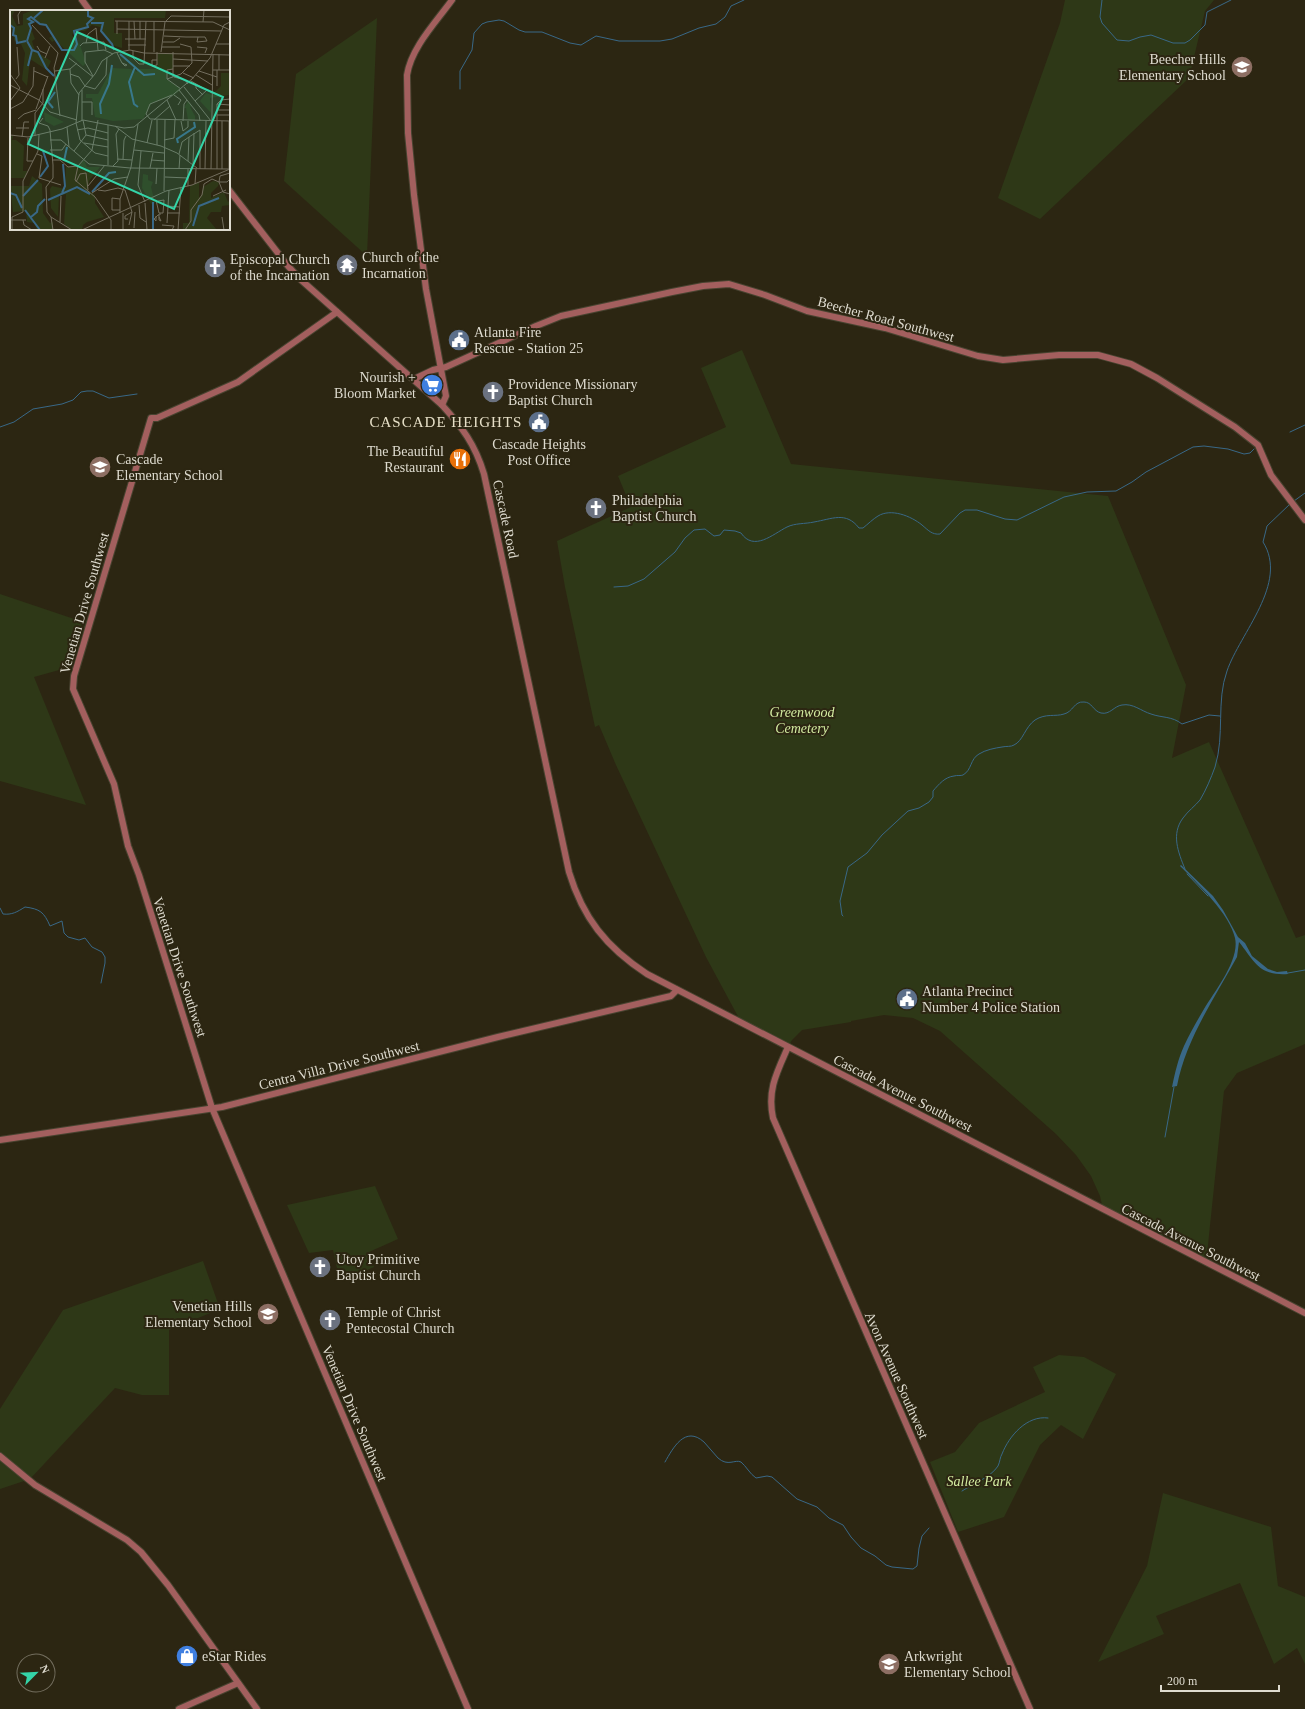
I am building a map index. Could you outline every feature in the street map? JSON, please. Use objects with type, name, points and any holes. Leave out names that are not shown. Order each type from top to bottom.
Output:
[{"type":"street","points":[[82,0],[89,10]]},
{"type":"street","points":[[442,405],[446,396],[426,288],[410,156],[407,75],[408,66],[415,51],[452,0]]},
{"type":"street","name":"Cascade Road","points":[[230,191],[288,266],[337,312],[442,405],[463,429],[470,440],[484,474],[560,829]]},
{"type":"street","name":"Beecher Road Southwest","points":[[414,379],[561,316],[703,286],[729,284],[765,294],[807,310],[885,328],[978,356],[1003,360],[1059,355],[1098,355],[1131,364],[1157,378],[1229,423],[1254,441],[1258,445],[1271,475],[1305,520]]},
{"type":"street","name":"Venetian Drive Southwest","points":[[337,312],[238,382],[157,418],[151,418],[74,676],[73,684],[76,696],[114,784],[128,846],[212,1108],[468,1709]]},
{"type":"street","name":"Cascade Avenue Southwest","points":[[560,829],[569,872],[584,911],[612,948],[646,974],[1305,1314]]},
{"type":"street","name":"Centra Villa Drive Southwest","points":[[0,1140],[212,1108],[671,996],[677,990]]},
{"type":"street","name":"Avon Avenue Southwest","points":[[788,1047],[772,1083],[770,1096],[773,1118],[1030,1709]]},
{"type":"street","points":[[0,1456],[35,1485],[127,1540],[141,1552],[168,1584],[257,1709]]},
{"type":"street","points":[[179,1709],[238,1683]]},
{"type":"green space","points":[[1065,0],[1214,0],[1205,11],[1189,78],[1040,219],[998,198],[1060,23]]},
{"type":"green space","points":[[377,18],[367,256],[284,181],[296,74]]},
{"type":"green space","name":"Greenwood Cemetery","points":[[742,350],[791,464],[1108,496],[1186,685],[1172,758],[1209,742],[1296,938],[1305,935],[1305,1044],[1237,1073],[1224,1091],[1206,1264],[1104,1213],[1100,1196],[1091,1176],[1076,1155],[1056,1134],[940,1031],[913,1018],[884,1015],[802,1030],[792,1040],[788,1047],[741,1022],[706,957],[616,765],[599,725],[595,727],[565,587],[557,541],[631,507],[618,476],[726,427],[701,368]]},
{"type":"green space","points":[[0,594],[89,624],[70,667],[34,677],[86,805],[0,781]]},
{"type":"green space","points":[[375,1186],[398,1239],[369,1252],[374,1267],[340,1282],[333,1250],[309,1253],[287,1205]]},
{"type":"green space","points":[[203,1261],[220,1309],[169,1330],[169,1395],[142,1395],[115,1388],[30,1479],[0,1489],[0,1409],[63,1310]]},
{"type":"green space","name":"Sallee Park","points":[[1059,1355],[1084,1357],[1116,1374],[1083,1439],[1061,1425],[1040,1445],[1004,1517],[958,1532],[930,1462],[955,1452],[979,1423],[1045,1392],[1033,1367]]},
{"type":"green space","points":[[1163,1493],[1271,1527],[1278,1586],[1305,1597],[1305,1664],[1297,1648],[1274,1664],[1240,1583],[1156,1616],[1164,1634],[1098,1662],[1147,1566]]},
{"type":"water","points":[[1181,865],[1213,896],[1223,910],[1238,937],[1245,943],[1252,956],[1268,969],[1277,972],[1287,971],[1288,974],[1270,973],[1264,970],[1254,961],[1239,942],[1237,957],[1210,1004],[1194,1036],[1181,1069],[1177,1086],[1172,1087],[1178,1061],[1184,1046],[1204,1009],[1226,975],[1236,947],[1235,938],[1227,919],[1212,899],[1180,866]]},
{"type":"waterway","points":[[460,89],[460,71],[472,50],[474,33],[482,24],[487,22],[499,20],[504,21],[525,32],[542,32],[570,43],[581,45],[596,36],[619,41],[660,41],[672,39],[699,28],[716,24],[725,17],[731,6],[744,0]]},
{"type":"waterway","points":[[1102,0],[1100,17],[1102,23],[1117,40],[1129,41],[1151,35],[1173,43],[1185,43],[1190,40],[1205,25],[1207,12],[1231,0]]},
{"type":"waterway","points":[[0,427],[14,422],[33,409],[62,404],[73,400],[81,392],[93,391],[109,398],[137,394]]},
{"type":"waterway","points":[[1290,432],[1305,425]]},
{"type":"waterway","points":[[614,587],[628,586],[644,579],[675,552],[685,538],[694,530],[705,529],[714,536],[720,535],[724,530],[735,531],[741,533],[752,541],[758,541],[764,540],[787,527],[797,524],[811,523],[833,518],[844,518],[849,519],[859,528],[863,528],[878,516],[895,513],[907,516],[932,533],[940,534],[960,513],[965,510],[977,510],[1005,519],[1017,520],[1064,497],[1087,492],[1116,491],[1146,472],[1193,447],[1204,446],[1228,449],[1244,454],[1250,453],[1254,449]]},
{"type":"waterway","points":[[1294,501],[1305,493]]},
{"type":"waterway","points":[[1185,869],[1178,850],[1177,830],[1183,818],[1200,800],[1215,767],[1220,743],[1222,694],[1227,671],[1233,656],[1260,608],[1270,574],[1269,558],[1263,542],[1267,526],[1290,504]]},
{"type":"waterway","points":[[843,916],[840,901],[848,867],[867,853],[882,835],[908,811],[919,808],[929,802],[933,797],[933,791],[942,781],[966,773],[976,756],[981,753],[987,750],[1011,746],[1017,743],[1035,720],[1047,716],[1067,713],[1081,702],[1089,703],[1101,713],[1107,713],[1119,706],[1130,705],[1151,714],[1171,718],[1182,724],[1209,715],[1220,716]]},
{"type":"waterway","points":[[1187,874],[1208,896]]},
{"type":"waterway","points":[[0,908],[3,914],[14,913],[25,907],[38,910],[46,917],[50,926],[62,921],[64,933],[68,937],[79,940],[85,938],[92,947],[102,952],[105,957],[101,983]]},
{"type":"waterway","points":[[1288,973],[1305,970]]},
{"type":"waterway","points":[[1165,1137],[1174,1087]]},
{"type":"waterway","points":[[962,1491],[991,1474],[995,1470],[1009,1440],[1020,1428],[1033,1420],[1048,1418]]},
{"type":"waterway","points":[[665,1462],[680,1440],[685,1437],[697,1437],[704,1442],[722,1461],[739,1461],[756,1478],[767,1476],[772,1477],[797,1499],[817,1507],[829,1518],[843,1525],[861,1548],[875,1556],[886,1565],[892,1567],[913,1569],[917,1566],[922,1536],[929,1528]]},
{"type":"place","name":"Beecher Hills Elementary School","points":[[1242,67]]},
{"type":"place","name":"Church of the Incarnation","points":[[347,265]]},
{"type":"place","name":"Episcopal Church of the Incarnation","points":[[215,267]]},
{"type":"place","name":"Atlanta Fire Rescue - Station 25","points":[[459,340]]},
{"type":"place","name":"Nourish + Bloom Market","points":[[432,385]]},
{"type":"place","name":"Providence Missionary Baptist Church","points":[[493,392]]},
{"type":"place","name":"Cascade Heights Post Office","points":[[539,422]]},
{"type":"place","name":"The Beautiful Restaurant","points":[[460,459]]},
{"type":"place","name":"Cascade Elementary School","points":[[100,467]]},
{"type":"place","name":"Philadelphia Baptist Church","points":[[596,508]]},
{"type":"place","name":"Atlanta Precinct Number 4 Police Station","points":[[907,999]]},
{"type":"place","name":"Utoy Primitive Baptist Church","points":[[320,1267]]},
{"type":"place","name":"Venetian Hills Elementary School","points":[[268,1314]]},
{"type":"place","name":"Temple of Christ Pentecostal Church","points":[[330,1320]]},
{"type":"place","name":"eStar Rides","points":[[187,1656]]},
{"type":"place","name":"Arkwright Elementary School","points":[[889,1664]]},
{"type":"district","name":"CASCADE HEIGHTS","points":[[446,422]]}]
